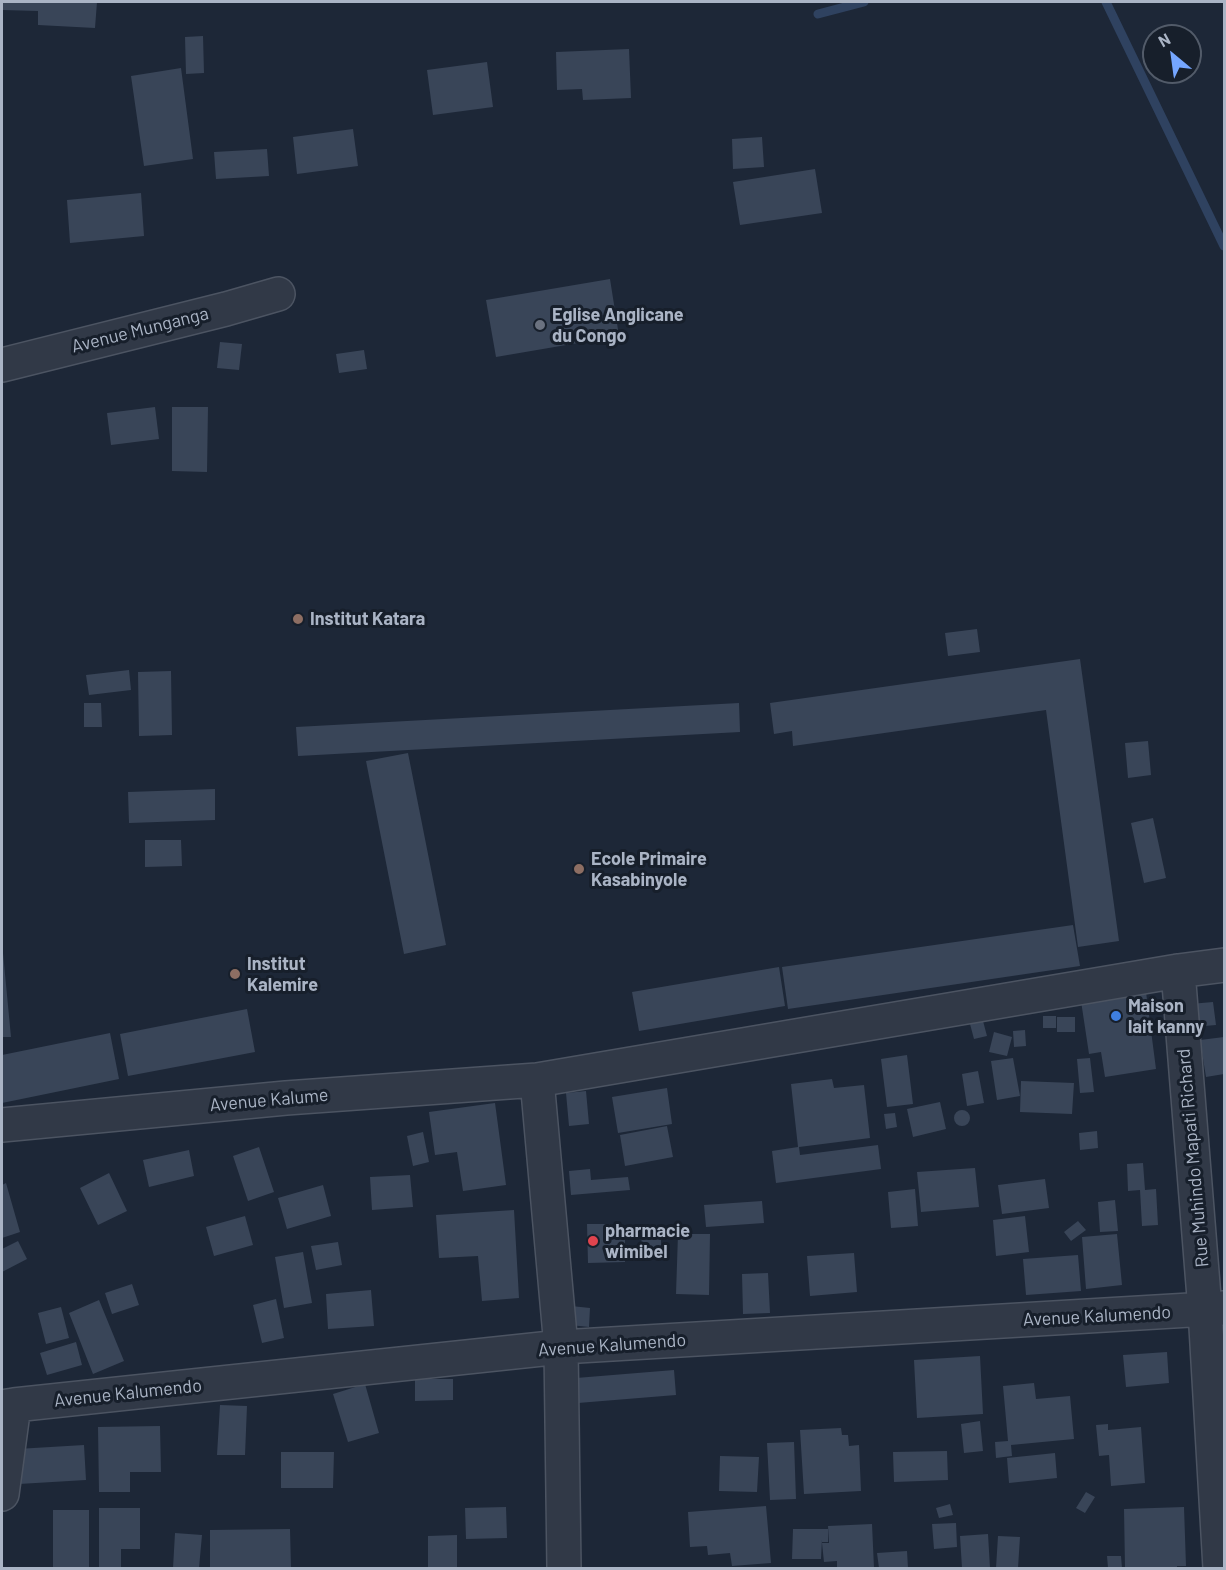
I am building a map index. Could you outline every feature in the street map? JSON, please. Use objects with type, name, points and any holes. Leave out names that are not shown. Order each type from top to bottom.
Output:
[{"type":"street","name":"Avenue Munganga","points":[[2,365],[278,294]]},
{"type":"street","name":"Avenue Kalume","points":[[2,1125],[286,1098],[537,1080],[1178,970],[1224,965]]},
{"type":"street","name":"Rue Muhindo Mapati Richard","points":[[1178,970],[1215,1309],[1220,1569]]},
{"type":"street","points":[[537,1080],[561,1347],[564,1569]]},
{"type":"street","name":"Avenue Kalumendo","points":[[8,1406],[561,1347],[1215,1309]]},
{"type":"street","points":[[2,1494],[8,1406]]},
{"type":"building","points":[[2,2],[97,2],[95,28],[38,25],[38,11],[2,10]]},
{"type":"building","points":[[203,36],[204,73],[186,74],[185,37]]},
{"type":"building","points":[[629,49],[631,98],[583,100],[582,89],[557,90],[556,52]]},
{"type":"building","points":[[487,62],[493,107],[433,115],[427,70]]},
{"type":"building","points":[[181,68],[193,159],[144,166],[131,76]]},
{"type":"building","points":[[353,129],[358,166],[297,174],[293,137]]},
{"type":"building","points":[[762,137],[764,167],[733,169],[732,139]]},
{"type":"building","points":[[267,149],[269,176],[216,179],[214,152]]},
{"type":"building","points":[[815,169],[822,213],[740,225],[733,182]]},
{"type":"building","points":[[141,193],[144,236],[70,243],[67,200]]},
{"type":"building","points":[[610,279],[619,336],[496,357],[486,300]]},
{"type":"building","points":[[220,342],[242,344],[239,370],[217,368]]},
{"type":"building","points":[[364,350],[367,369],[339,373],[336,354]]},
{"type":"building","points":[[155,407],[159,439],[111,445],[107,413]]},
{"type":"building","points":[[172,407],[208,407],[207,472],[172,471]]},
{"type":"building","points":[[977,629],[980,652],[948,656],[945,633]]},
{"type":"building","points":[[1080,659],[1119,941],[1078,947],[1046,710],[793,746],[792,731],[774,734],[770,703]]},
{"type":"building","points":[[129,670],[131,690],[89,695],[86,675]]},
{"type":"building","points":[[171,671],[172,735],[139,736],[138,672]]},
{"type":"building","points":[[84,703],[101,703],[102,727],[84,727]]},
{"type":"building","points":[[739,703],[740,732],[298,756],[296,727]]},
{"type":"building","points":[[1148,741],[1151,775],[1128,778],[1125,743]]},
{"type":"building","points":[[408,753],[446,945],[404,954],[366,761]]},
{"type":"building","points":[[215,789],[215,820],[129,823],[128,792]]},
{"type":"building","points":[[1153,818],[1166,878],[1144,883],[1131,823]]},
{"type":"building","points":[[145,840],[181,840],[182,866],[145,867]]},
{"type":"building","points":[[1073,925],[1080,966],[788,1009],[782,967]]},
{"type":"building","points":[[3,953],[11,1037],[2,1037]]},
{"type":"building","points":[[779,967],[785,1006],[639,1031],[632,992]]},
{"type":"building","points":[[1146,992],[1156,1069],[1105,1077],[1101,1052],[1089,1054],[1081,1001]]},
{"type":"building","points":[[1213,1002],[1216,1025],[1193,1027],[1190,1004]]},
{"type":"building","points":[[247,1009],[255,1052],[128,1076],[120,1034]]},
{"type":"building","points":[[1043,1016],[1056,1016],[1056,1028],[1043,1028]]},
{"type":"building","points":[[1057,1017],[1075,1017],[1075,1032],[1057,1032]]},
{"type":"building","points":[[983,1021],[987,1036],[974,1039],[970,1024]]},
{"type":"building","points":[[1025,1030],[1026,1046],[1014,1047],[1013,1031]]},
{"type":"building","points":[[994,1032],[1012,1037],[1007,1056],[989,1052]]},
{"type":"building","points":[[110,1033],[119,1079],[2,1103],[2,1055]]},
{"type":"building","points":[[1224,1037],[1224,1074],[1206,1077],[1200,1040]]},
{"type":"building","points":[[907,1055],[913,1104],[887,1107],[881,1059]]},
{"type":"building","points":[[1013,1058],[1020,1096],[997,1100],[991,1061]]},
{"type":"building","points":[[1090,1058],[1094,1092],[1080,1093],[1077,1059]]},
{"type":"building","points":[[978,1071],[984,1103],[967,1106],[962,1074]]},
{"type":"building","points":[[832,1079],[834,1088],[864,1085],[870,1138],[799,1147],[800,1155],[878,1145],[881,1169],[776,1183],[772,1151],[798,1147],[791,1084]]},
{"type":"building","points":[[1021,1081],[1074,1083],[1072,1114],[1020,1112]]},
{"type":"building","points":[[667,1088],[672,1124],[618,1133],[612,1097]]},
{"type":"building","points":[[586,1091],[589,1124],[569,1126],[566,1093]]},
{"type":"building","points":[[940,1102],[946,1129],[913,1137],[907,1109]]},
{"type":"building","points":[[495,1103],[506,1185],[463,1191],[457,1152],[435,1155],[429,1112]]},
{"type":"building","points":[[962,1110],[968,1112],[970,1118],[968,1124],[962,1126],[956,1124],[954,1118],[956,1112]]},
{"type":"building","points":[[895,1113],[897,1127],[886,1129],[884,1114]]},
{"type":"building","points":[[667,1126],[673,1157],[625,1166],[620,1135]]},
{"type":"building","points":[[1097,1131],[1098,1148],[1080,1150],[1079,1133]]},
{"type":"building","points":[[423,1132],[429,1162],[413,1166],[407,1136]]},
{"type":"building","points":[[259,1147],[274,1192],[248,1201],[233,1156]]},
{"type":"building","points":[[189,1150],[194,1176],[149,1187],[143,1160]]},
{"type":"building","points":[[1143,1163],[1145,1190],[1156,1189],[1158,1225],[1142,1226],[1140,1190],[1128,1191],[1127,1164]]},
{"type":"building","points":[[975,1168],[979,1207],[921,1212],[917,1172]]},
{"type":"building","points":[[590,1169],[591,1180],[628,1177],[630,1190],[571,1195],[569,1171]]},
{"type":"building","points":[[109,1173],[127,1211],[98,1225],[80,1188]]},
{"type":"building","points":[[410,1175],[413,1207],[372,1210],[370,1177]]},
{"type":"building","points":[[1045,1179],[1049,1208],[1002,1214],[998,1185]]},
{"type":"building","points":[[6,1183],[20,1232],[2,1238],[2,1185]]},
{"type":"building","points":[[323,1185],[331,1216],[287,1229],[278,1198]]},
{"type":"building","points":[[915,1189],[918,1226],[891,1228],[888,1192]]},
{"type":"building","points":[[1115,1200],[1118,1231],[1100,1232],[1098,1202]]},
{"type":"building","points":[[762,1201],[764,1223],[706,1227],[704,1205]]},
{"type":"building","points":[[514,1210],[519,1298],[482,1301],[478,1256],[439,1258],[436,1215]]},
{"type":"building","points":[[245,1216],[253,1245],[214,1256],[206,1227]]},
{"type":"building","points":[[1025,1216],[1029,1252],[996,1256],[993,1220]]},
{"type":"building","points":[[1078,1221],[1086,1230],[1071,1241],[1064,1232]]},
{"type":"building","points":[[587,1224],[612,1224],[612,1238],[625,1238],[625,1262],[588,1263]]},
{"type":"building","points":[[642,1225],[661,1225],[661,1256],[641,1256]]},
{"type":"building","points":[[678,1234],[710,1234],[709,1295],[676,1294]]},
{"type":"building","points":[[1117,1234],[1122,1285],[1086,1289],[1082,1237]]},
{"type":"building","points":[[18,1241],[27,1259],[2,1272],[2,1249]]},
{"type":"building","points":[[338,1242],[342,1265],[316,1270],[311,1246]]},
{"type":"building","points":[[303,1252],[312,1303],[284,1308],[275,1257]]},
{"type":"building","points":[[854,1253],[857,1292],[810,1296],[807,1256]]},
{"type":"building","points":[[1078,1255],[1081,1291],[1026,1295],[1023,1259]]},
{"type":"building","points":[[768,1273],[770,1313],[743,1314],[742,1274]]},
{"type":"building","points":[[132,1284],[139,1305],[112,1314],[105,1293]]},
{"type":"building","points":[[371,1290],[374,1326],[328,1329],[326,1294]]},
{"type":"building","points":[[276,1299],[284,1338],[262,1343],[253,1305]]},
{"type":"building","points":[[99,1300],[124,1361],[93,1374],[69,1313]]},
{"type":"building","points":[[571,1306],[590,1308],[589,1327],[570,1325]]},
{"type":"building","points":[[61,1307],[69,1338],[46,1344],[38,1313]]},
{"type":"building","points":[[76,1342],[82,1365],[47,1375],[40,1353]]},
{"type":"building","points":[[1167,1352],[1169,1383],[1126,1387],[1123,1355]]},
{"type":"building","points":[[980,1356],[983,1414],[917,1418],[914,1360]]},
{"type":"building","points":[[674,1370],[676,1395],[578,1403],[576,1378]]},
{"type":"building","points":[[415,1379],[453,1379],[453,1400],[415,1401]]},
{"type":"building","points":[[1034,1383],[1036,1399],[1070,1396],[1074,1439],[1011,1445],[1012,1456],[996,1458],[995,1442],[1008,1441],[1003,1386]]},
{"type":"building","points":[[365,1384],[379,1433],[348,1442],[333,1394]]},
{"type":"building","points":[[220,1405],[247,1406],[245,1455],[217,1455]]},
{"type":"building","points":[[980,1421],[983,1451],[964,1453],[961,1424]]},
{"type":"building","points":[[1108,1424],[1108,1430],[1141,1427],[1145,1483],[1111,1486],[1109,1455],[1099,1456],[1096,1425]]},
{"type":"building","points":[[160,1426],[161,1472],[130,1472],[130,1492],[99,1492],[98,1427]]},
{"type":"building","points":[[841,1428],[842,1435],[848,1435],[849,1446],[859,1445],[861,1491],[804,1494],[800,1430]]},
{"type":"building","points":[[794,1442],[796,1499],[770,1500],[767,1443]]},
{"type":"building","points":[[84,1445],[86,1480],[19,1484],[17,1449]]},
{"type":"building","points":[[947,1451],[948,1480],[894,1482],[893,1452]]},
{"type":"building","points":[[281,1452],[334,1452],[333,1488],[281,1488]]},
{"type":"building","points":[[1055,1453],[1057,1478],[1009,1483],[1007,1458]]},
{"type":"building","points":[[720,1456],[759,1457],[757,1492],[719,1491]]},
{"type":"building","points":[[1086,1492],[1095,1497],[1085,1513],[1076,1508]]},
{"type":"building","points":[[950,1504],[953,1515],[939,1518],[936,1508]]},
{"type":"building","points":[[766,1506],[771,1563],[732,1566],[730,1553],[708,1555],[707,1546],[690,1547],[688,1512]]},
{"type":"building","points":[[506,1507],[507,1538],[466,1539],[465,1508]]},
{"type":"building","points":[[1184,1507],[1186,1566],[1125,1568],[1124,1509]]},
{"type":"building","points":[[99,1508],[140,1508],[140,1549],[121,1549],[121,1568],[99,1568]]},
{"type":"building","points":[[53,1510],[89,1510],[89,1568],[53,1568]]},
{"type":"building","points":[[956,1523],[957,1547],[934,1549],[932,1524]]},
{"type":"building","points":[[872,1524],[874,1568],[837,1568],[837,1561],[824,1562],[822,1543],[829,1543],[828,1526]]},
{"type":"building","points":[[290,1529],[291,1568],[210,1568],[210,1530]]},
{"type":"building","points":[[793,1529],[828,1529],[828,1542],[822,1542],[822,1539],[821,1559],[792,1559]]},
{"type":"building","points":[[175,1533],[202,1535],[199,1568],[173,1568]]},
{"type":"building","points":[[988,1534],[990,1568],[962,1568],[960,1536]]},
{"type":"building","points":[[457,1535],[457,1567],[428,1568],[428,1536]]},
{"type":"building","points":[[998,1536],[1020,1537],[1018,1568],[996,1568]]},
{"type":"building","points":[[907,1551],[908,1568],[879,1568],[877,1553]]},
{"type":"building","points":[[1107,1556],[1121,1556],[1122,1568],[1108,1568]]},
{"type":"waterway","points":[[818,14],[864,2]]},
{"type":"waterway","points":[[1106,2],[1224,246]]},
{"type":"place","name":"Eglise Anglicane du Congo","points":[[540,325]]},
{"type":"place","name":"Institut Katara","points":[[298,619]]},
{"type":"place","name":"Ecole Primaire Kasabinyole","points":[[579,869]]},
{"type":"place","name":"Institut Kalemire","points":[[235,974]]},
{"type":"place","name":"Maison lait kanny","points":[[1116,1016]]},
{"type":"place","name":"pharmacie wimibel","points":[[593,1241]]}]
